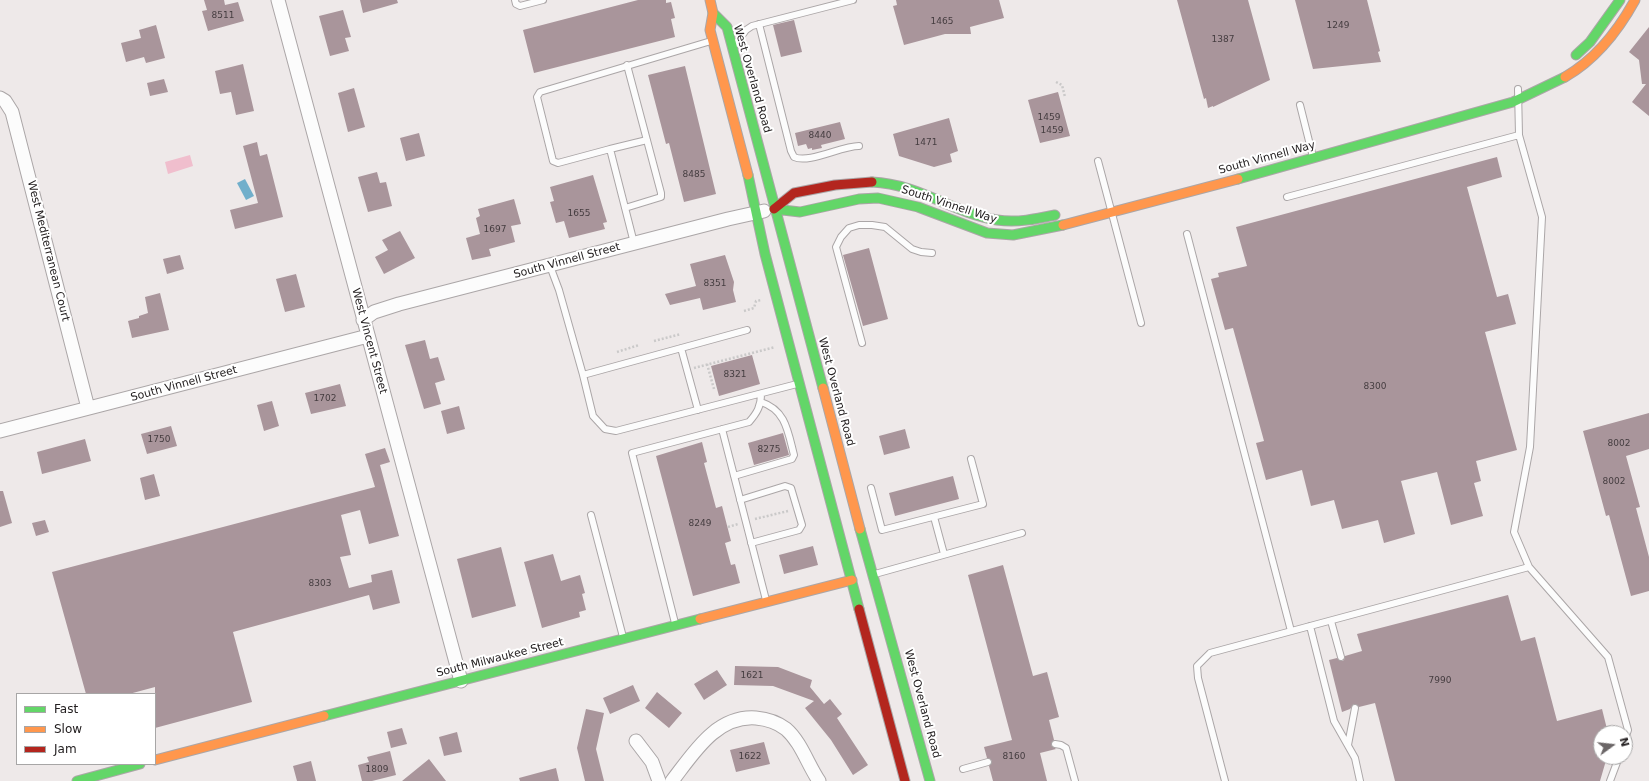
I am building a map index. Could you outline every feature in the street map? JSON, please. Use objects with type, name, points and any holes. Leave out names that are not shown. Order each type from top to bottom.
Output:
[{"type":"street","name":"West Vincent Street","points":[[278,0],[461,681]]},
{"type":"street","points":[[710,0],[713,13],[710,30],[712,40],[757,213],[765,254],[905,781]]},
{"type":"street","points":[[1569,61],[1590,42],[1620,0]]},
{"type":"street","name":"South Vinnell Way","points":[[774,209],[800,212],[859,198],[878,198],[918,207],[987,233],[1013,235],[1032,233],[1313,159],[1519,100],[1553,85],[1582,66],[1612,36],[1627,17],[1635,0]]},
{"type":"street","name":"West Overland Road","points":[[713,13],[727,27],[733,48],[774,209],[872,575],[915,723],[921,760],[930,781]]},
{"type":"street","points":[[1514,90],[1543,77]]},
{"type":"street","name":"West Mediterranean Court","points":[[0,98],[12,112],[88,408]]},
{"type":"street","points":[[1430,114],[1434,125]]},
{"type":"street","name":"South Vinnell Way","points":[[774,209],[794,193],[854,182],[884,182],[914,188],[992,219],[1018,221],[1037,219],[1064,212]]},
{"type":"street","name":"South Vinnell Street","points":[[364,320],[374,312],[399,304],[634,243],[774,209]]},
{"type":"street","name":"South Vinnell Street","points":[[0,431],[368,336]]},
{"type":"street","points":[[822,470],[839,494]]},
{"type":"street","points":[[858,564],[872,575]]},
{"type":"street","points":[[852,580],[866,593]]},
{"type":"street","name":"South Milwaukee Street","points":[[156,760],[852,580]]},
{"type":"street","points":[[874,668],[895,711],[902,731]]},
{"type":"street","points":[[889,671],[915,723]]},
{"type":"street","points":[[672,781],[707,736],[726,723],[747,717],[768,719],[786,729],[798,744],[809,768],[819,781]]},
{"type":"street","points":[[636,741],[652,762],[659,781]]},
{"type":"street","points":[[76,781],[136,765]]},
{"type":"lane","points":[[515,0],[516,4],[520,6],[543,0]]},
{"type":"lane","points":[[733,48],[746,30],[759,24],[853,0]]},
{"type":"lane","points":[[759,24],[790,151],[794,157],[799,159],[844,147],[859,146]]},
{"type":"lane","points":[[647,140],[558,164],[553,161],[536,97],[540,92],[712,40]]},
{"type":"lane","points":[[625,208],[661,197],[627,65]]},
{"type":"lane","points":[[1514,90],[1519,100],[1519,135],[1542,217],[1530,447],[1514,532],[1529,567],[1608,657],[1627,725]]},
{"type":"lane","points":[[1300,106],[1313,159]]},
{"type":"lane","points":[[1287,197],[1519,135]]},
{"type":"lane","points":[[610,149],[634,243]]},
{"type":"lane","points":[[1098,160],[1141,323]]},
{"type":"lane","points":[[862,343],[836,247],[841,237],[849,228],[859,225],[885,227],[912,249],[932,253]]},
{"type":"lane","points":[[1187,234],[1291,631]]},
{"type":"lane","points":[[550,266],[559,290],[594,416],[605,429],[616,431],[799,384]]},
{"type":"lane","points":[[583,375],[747,330]]},
{"type":"lane","points":[[681,348],[698,410]]},
{"type":"lane","points":[[675,625],[632,453],[749,422],[758,411],[761,402],[761,394]]},
{"type":"lane","points":[[734,476],[792,459],[794,454],[786,423],[772,406],[761,402]]},
{"type":"lane","points":[[722,429],[766,602]]},
{"type":"lane","points":[[871,488],[882,530],[983,504],[971,459]]},
{"type":"lane","points":[[740,500],[785,486],[791,488],[802,525],[799,530],[751,543]]},
{"type":"lane","points":[[591,515],[624,639]]},
{"type":"lane","points":[[934,516],[944,554]]},
{"type":"lane","points":[[872,575],[944,554],[1022,534]]},
{"type":"lane","points":[[1225,781],[1198,678],[1197,666],[1210,653],[1529,567]]},
{"type":"lane","points":[[1331,620],[1341,657]]},
{"type":"lane","points":[[1310,626],[1334,721],[1355,758],[1360,781]]},
{"type":"lane","points":[[1348,745],[1354,708]]},
{"type":"lane","points":[[1055,744],[1061,744],[1066,748],[1075,781]]},
{"type":"lane","points":[[963,769],[988,762]]},
{"type":"lane","points":[[1610,781],[1616,765]]},
{"type":"path","points":[[1056,82],[1062,86],[1065,97]]},
{"type":"path","points":[[744,311],[754,308],[756,301],[766,299]]},
{"type":"path","points":[[654,341],[681,334]]},
{"type":"path","points":[[617,352],[639,345]]},
{"type":"path","points":[[693,368],[779,346]]},
{"type":"path","points":[[707,364],[714,389]]},
{"type":"path","points":[[753,520],[793,509]]},
{"type":"path","points":[[728,527],[738,524]]},
{"type":"shaded area","points":[[190,155],[193,166],[168,174],[165,162]]},
{"type":"water","points":[[245,179],[254,196],[246,200],[237,183]]},
{"type":"building","points":[[204,0],[224,0],[225,5],[238,2],[244,21],[208,31],[202,11],[207,10]]},
{"type":"building","points":[[360,0],[397,0],[398,3],[363,13]]},
{"type":"building","points":[[638,0],[666,0],[666,3],[671,2],[675,18],[671,19],[675,37],[534,73],[523,30]]},
{"type":"building","points":[[896,0],[999,0],[1004,18],[970,27],[971,34],[945,34],[904,45],[893,6],[897,5]]},
{"type":"building","points":[[1177,0],[1248,0],[1270,80],[1208,108],[1206,98],[1204,99]]},
{"type":"building","points":[[1295,0],[1367,0],[1380,51],[1378,52],[1381,62],[1313,69]]},
{"type":"building","points":[[343,10],[351,37],[345,38],[349,51],[330,56],[319,16]]},
{"type":"building","points":[[794,20],[802,52],[781,57],[773,25]]},
{"type":"building","points":[[156,25],[165,58],[146,63],[144,57],[126,62],[121,43],[141,38],[139,30]]},
{"type":"building","points":[[1649,27],[1649,116],[1632,102],[1646,84],[1642,84],[1639,60],[1629,52]]},
{"type":"building","points":[[243,64],[254,111],[236,115],[231,92],[220,94],[215,71]]},
{"type":"building","points":[[685,66],[716,194],[684,202],[669,143],[666,144],[648,75]]},
{"type":"building","points":[[164,79],[168,92],[150,96],[147,83]]},
{"type":"building","points":[[354,88],[365,127],[348,132],[338,93]]},
{"type":"building","points":[[1058,92],[1070,136],[1040,143],[1028,100]]},
{"type":"building","points":[[949,118],[958,151],[950,154],[952,162],[934,167],[899,156],[893,134]]},
{"type":"building","points":[[840,122],[845,139],[821,145],[822,148],[812,150],[812,148],[808,149],[806,144],[798,146],[795,133]]},
{"type":"building","points":[[419,133],[425,156],[406,161],[400,138]]},
{"type":"building","points":[[257,142],[260,156],[267,154],[283,217],[235,229],[230,210],[258,203],[243,146]]},
{"type":"building","points":[[1497,157],[1502,177],[1467,187],[1497,297],[1508,294],[1516,324],[1485,332],[1517,450],[1476,461],[1481,481],[1474,483],[1483,516],[1451,525],[1437,472],[1401,481],[1415,534],[1384,543],[1378,520],[1342,529],[1334,500],[1311,506],[1302,470],[1266,480],[1256,443],[1264,441],[1233,328],[1225,330],[1211,279],[1219,277],[1218,273],[1247,266],[1236,227]]},
{"type":"building","points":[[377,172],[380,183],[386,182],[392,206],[368,212],[358,177]]},
{"type":"building","points":[[593,175],[607,222],[603,223],[605,229],[569,238],[564,221],[556,223],[550,202],[554,201],[550,187]]},
{"type":"building","points":[[514,199],[521,224],[511,226],[515,242],[489,249],[491,256],[472,260],[466,238],[480,234],[476,218],[480,216],[478,209]]},
{"type":"building","points":[[400,231],[415,258],[384,274],[375,257],[388,250],[382,240]]},
{"type":"building","points":[[869,248],[888,319],[863,326],[843,255]]},
{"type":"building","points":[[180,255],[184,269],[167,274],[163,259]]},
{"type":"building","points":[[725,255],[734,282],[733,290],[736,302],[703,310],[700,298],[670,305],[665,294],[696,286],[690,264]]},
{"type":"building","points":[[296,274],[305,307],[285,312],[276,279]]},
{"type":"building","points":[[160,293],[169,330],[132,338],[128,321],[139,318],[139,316],[148,313],[145,297]]},
{"type":"building","points":[[425,340],[430,359],[438,357],[445,380],[435,383],[441,404],[424,409],[405,345]]},
{"type":"building","points":[[752,355],[760,384],[719,396],[711,366]]},
{"type":"building","points":[[340,384],[346,406],[311,414],[305,393]]},
{"type":"building","points":[[272,401],[279,426],[264,431],[257,405]]},
{"type":"building","points":[[459,406],[465,429],[447,434],[441,411]]},
{"type":"building","points":[[1649,413],[1649,449],[1626,456],[1640,507],[1636,508],[1649,557],[1649,591],[1631,596],[1609,515],[1606,516],[1583,431]]},
{"type":"building","points":[[171,426],[177,446],[147,454],[141,434]]},
{"type":"building","points":[[905,429],[910,448],[884,455],[879,436]]},
{"type":"building","points":[[783,433],[789,455],[754,465],[748,443]]},
{"type":"building","points":[[85,439],[91,461],[42,474],[37,452]]},
{"type":"building","points":[[702,442],[707,462],[704,463],[716,508],[722,506],[731,541],[725,543],[731,565],[735,564],[740,583],[693,596],[656,456]]},
{"type":"building","points":[[385,448],[390,462],[380,465],[399,536],[369,544],[360,510],[341,515],[351,555],[340,557],[349,588],[372,582],[371,575],[392,570],[400,603],[373,610],[369,595],[233,632],[252,702],[156,728],[155,687],[133,693],[86,693],[52,572],[375,487],[365,454]]},
{"type":"building","points":[[154,474],[160,496],[145,500],[140,478]]},
{"type":"building","points":[[953,476],[959,499],[895,516],[889,493]]},
{"type":"building","points":[[0,491],[3,491],[12,523],[0,527]]},
{"type":"building","points":[[45,520],[49,532],[36,536],[32,523]]},
{"type":"building","points":[[813,546],[818,565],[784,574],[779,555]]},
{"type":"building","points":[[501,547],[516,606],[472,618],[457,559]]},
{"type":"building","points":[[553,554],[561,581],[580,575],[585,593],[582,594],[586,610],[579,612],[580,617],[542,628],[524,562]]},
{"type":"building","points":[[1003,565],[1033,676],[1047,672],[1059,717],[1049,720],[1054,740],[1051,745],[1056,749],[1040,753],[1047,781],[993,781],[989,766],[992,761],[987,758],[984,747],[1012,740],[968,575]]},
{"type":"building","points":[[1508,595],[1521,641],[1535,637],[1557,721],[1602,709],[1606,725],[1593,725],[1593,765],[1605,765],[1600,781],[1395,781],[1375,703],[1359,707],[1354,704],[1350,709],[1342,712],[1329,660],[1337,658],[1342,661],[1344,660],[1345,656],[1362,651],[1357,634]]},
{"type":"building","points":[[735,666],[778,667],[812,680],[810,687],[824,704],[830,699],[842,714],[837,718],[868,765],[853,775],[831,740],[805,708],[814,701],[773,686],[734,685]]},
{"type":"building","points":[[717,670],[727,685],[704,700],[694,684]]},
{"type":"building","points":[[633,685],[640,701],[610,714],[603,698]]},
{"type":"building","points":[[657,692],[682,713],[669,728],[645,708]]},
{"type":"building","points":[[586,709],[604,713],[596,749],[604,781],[585,781],[577,748]]},
{"type":"building","points":[[402,728],[407,744],[391,748],[387,732]]},
{"type":"building","points":[[457,732],[462,752],[444,756],[439,737]]},
{"type":"building","points":[[764,742],[770,764],[736,772],[730,750]]},
{"type":"building","points":[[390,751],[396,775],[372,781],[362,781],[358,765],[369,762],[367,757]]},
{"type":"building","points":[[429,759],[446,781],[402,781]]},
{"type":"building","points":[[311,761],[316,781],[297,781],[293,766]]},
{"type":"building","points":[[556,768],[559,781],[520,781],[519,778]]},
{"type":"traffic: fast","points":[[1576,55],[1590,42],[1620,0]]},
{"type":"traffic: fast","points":[[713,13],[727,27],[823,388]]},
{"type":"traffic: fast","points":[[1238,179],[1513,102],[1565,77]]},
{"type":"traffic: fast","points":[[748,175],[765,254],[859,609]]},
{"type":"traffic: fast","points":[[872,182],[905,188],[965,211],[997,220],[1019,221],[1055,215]]},
{"type":"traffic: fast","points":[[774,209],[800,212],[859,199],[878,198],[918,207],[987,233],[1013,235],[1063,225]]},
{"type":"traffic: fast","points":[[860,529],[930,781]]},
{"type":"traffic: fast","points":[[324,716],[700,619]]},
{"type":"traffic: fast","points":[[77,781],[136,765]]},
{"type":"traffic: slow","points":[[710,0],[713,13],[710,30],[748,175]]},
{"type":"traffic: slow","points":[[1565,77],[1587,62],[1596,53],[1614,33],[1635,0]]},
{"type":"traffic: slow","points":[[1063,225],[1238,179]]},
{"type":"traffic: slow","points":[[823,388],[860,529]]},
{"type":"traffic: slow","points":[[700,619],[852,580]]},
{"type":"traffic: slow","points":[[156,760],[324,716]]},
{"type":"traffic: jam","points":[[774,209],[794,193],[835,185],[872,182]]},
{"type":"traffic: jam","points":[[859,609],[905,781]]}]
